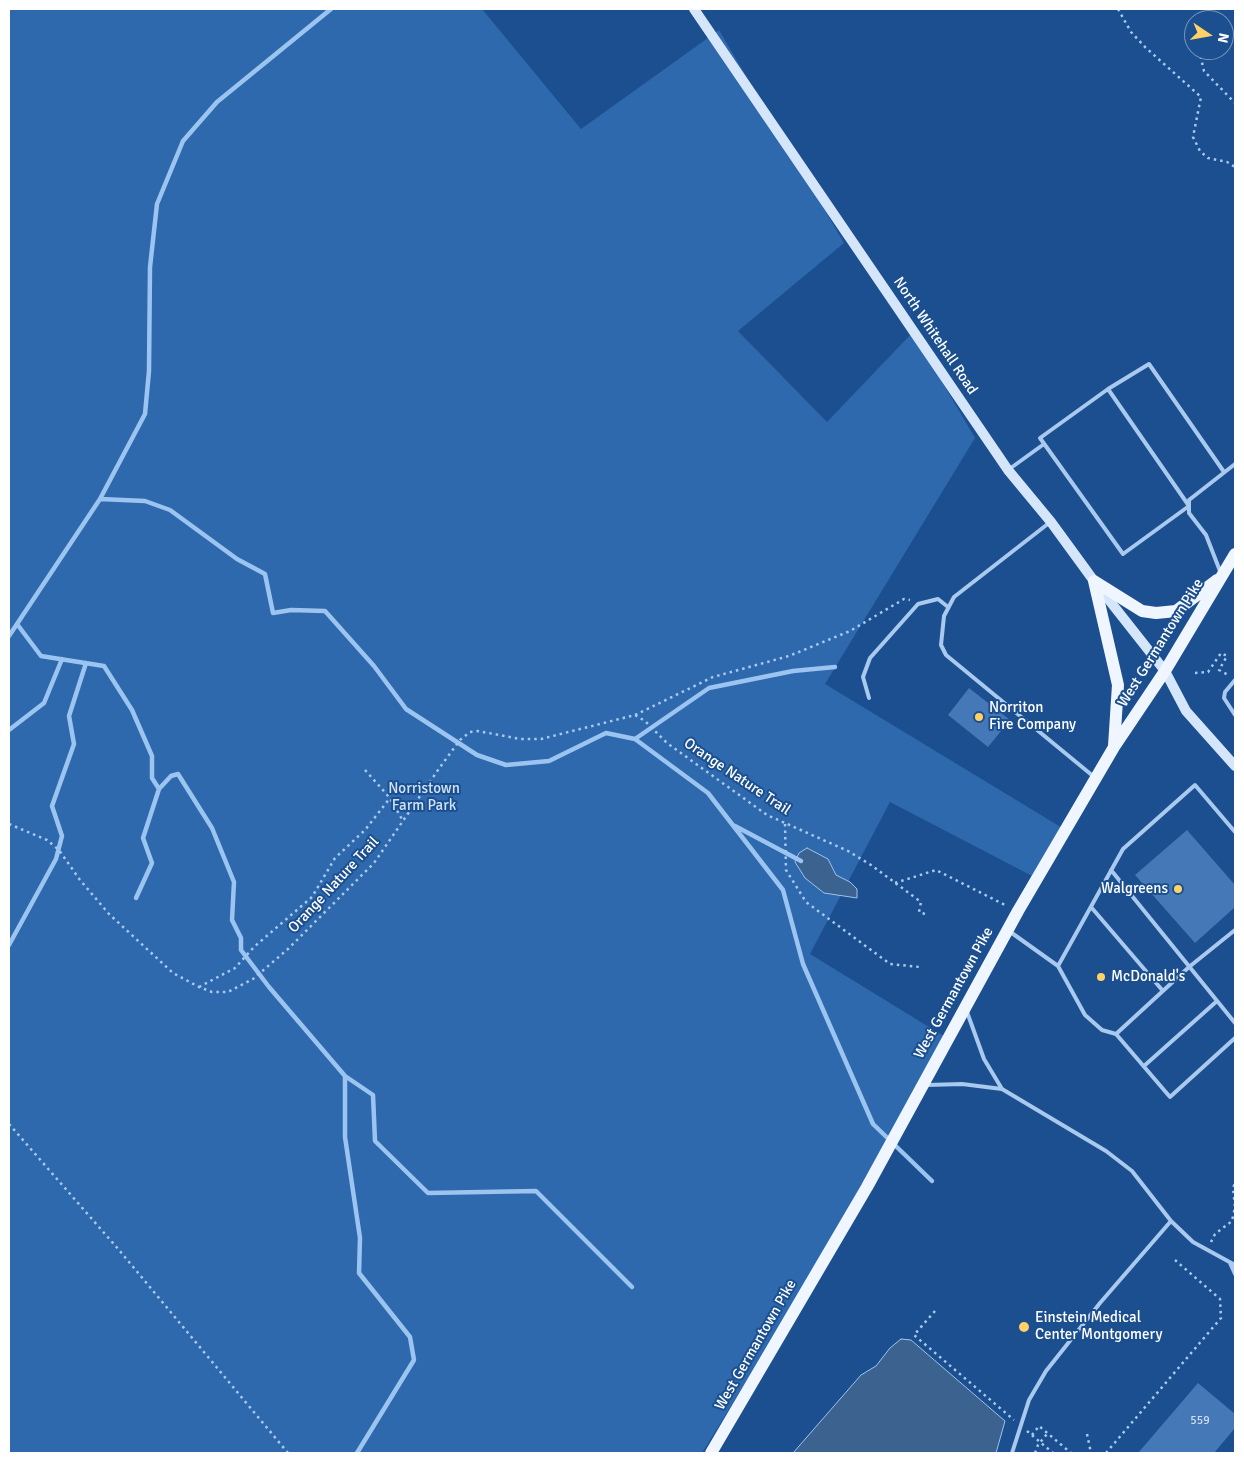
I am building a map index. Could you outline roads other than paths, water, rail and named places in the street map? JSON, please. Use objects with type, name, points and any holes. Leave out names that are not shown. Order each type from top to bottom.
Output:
[{"type":"main road","name":"North Whitehall Road","points":[[694,9],[1008,470],[1051,522],[1094,581],[1165,671],[1186,711],[1235,766]]},
{"type":"main road","name":"West Germantown Pike","points":[[711,1453],[867,1187],[1018,911],[1114,747],[1165,671],[1235,554]]},
{"type":"main road","points":[[1094,581],[1142,611],[1156,613],[1176,611],[1222,576]]},
{"type":"main road","points":[[1094,581],[1118,685],[1114,747]]},
{"type":"lane","points":[[1189,506],[1123,554],[1040,438],[1108,389],[1149,364],[1224,472]]},
{"type":"lane","points":[[1108,389],[1189,506]]},
{"type":"lane","points":[[1008,470],[1044,444]]},
{"type":"lane","points":[[1222,576],[1206,535],[1189,513],[1189,500],[1235,464]]},
{"type":"lane","points":[[1051,522],[962,590],[948,607],[940,635],[941,645],[946,655],[1096,778]]},
{"type":"lane","points":[[869,698],[863,677],[870,658],[918,604],[938,599],[948,607]]},
{"type":"lane","points":[[1235,680],[1225,692],[1224,698],[1235,715]]},
{"type":"lane","points":[[1058,966],[1123,849],[1195,785],[1235,832]]},
{"type":"lane","points":[[1111,870],[1235,1023]]},
{"type":"lane","points":[[1091,907],[1163,991]]},
{"type":"lane","points":[[1008,929],[1058,966],[1085,1015],[1102,1030],[1116,1034],[1170,1097],[1235,1038]]},
{"type":"lane","points":[[1116,1034],[1189,967],[1235,930]]},
{"type":"lane","points":[[1144,1066],[1217,1001]]},
{"type":"lane","points":[[965,1006],[981,1052],[1002,1089]]},
{"type":"lane","points":[[922,1086],[962,1084],[1002,1089],[1106,1151],[1132,1171],[1171,1221],[1193,1242],[1230,1264],[1235,1265]]},
{"type":"lane","points":[[1012,1453],[1029,1400],[1046,1371],[1100,1303],[1171,1221]]},
{"type":"lane","points":[[1230,1264],[1235,1274]]},
{"type":"waterway","points":[[9,636],[100,499],[145,414],[149,371],[150,267],[157,204],[183,141],[217,102],[331,9]]},
{"type":"waterway","points":[[100,499],[145,501],[170,510],[237,559],[265,574],[273,613],[291,610],[325,611],[374,666],[406,709],[477,755],[506,765],[549,761],[606,733],[635,739],[708,793],[783,890],[803,964],[873,1124],[932,1181]]},
{"type":"waterway","points":[[17,624],[41,656],[104,666],[132,710],[152,756],[152,778],[159,789],[171,776],[178,774],[212,828],[234,882],[232,920],[241,938],[241,950],[269,987],[345,1076],[345,1137],[360,1238],[359,1273],[410,1337],[414,1360],[357,1453]]},
{"type":"waterway","points":[[9,730],[44,703],[62,659]]},
{"type":"waterway","points":[[9,945],[56,859],[62,836],[52,806],[74,744],[69,716],[86,663]]},
{"type":"waterway","points":[[635,739],[709,688],[793,671],[835,667]]},
{"type":"waterway","points":[[136,898],[152,863],[143,838],[159,789]]},
{"type":"waterway","points":[[735,826],[801,861]]},
{"type":"waterway","points":[[345,1076],[373,1095],[375,1141],[428,1193],[536,1191],[632,1287]]},
{"type":"place","name":"Norriton Fire Company","points":[[979,717]]},
{"type":"place","name":"Walgreens","points":[[1178,889]]},
{"type":"place","name":"McDonald's","points":[[1101,977]]},
{"type":"place","name":"Einstein Medical Center Montgomery","points":[[1024,1327]]},
{"type":"park label","name":"Norristown Farm Park","points":[[424,798]]}]
